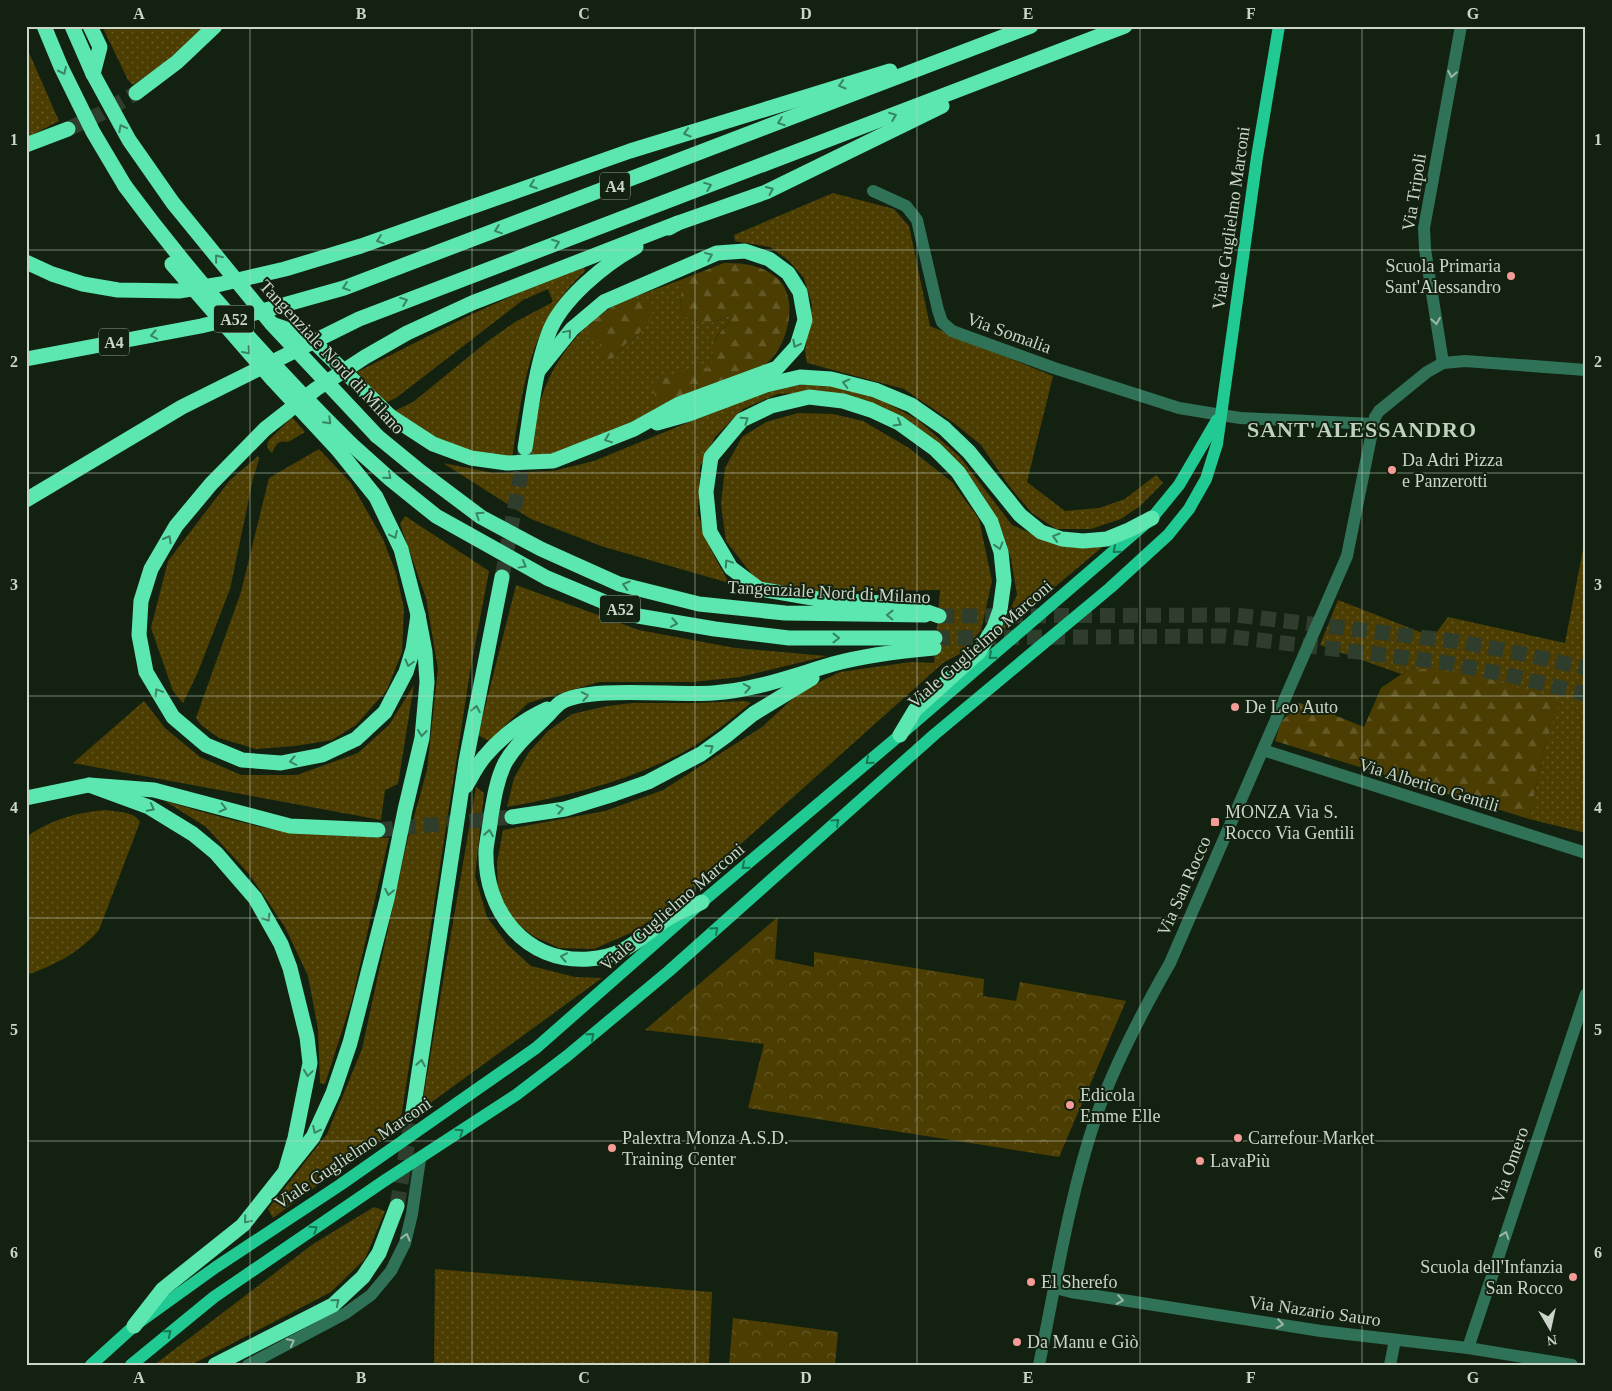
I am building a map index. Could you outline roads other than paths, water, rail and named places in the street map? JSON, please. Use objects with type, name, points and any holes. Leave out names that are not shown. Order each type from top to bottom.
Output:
[{"type":"highway","name":"A52","points":[[44,26],[61,67],[93,132],[125,186],[188,267],[319,412],[345,448],[390,479],[436,516],[546,578],[638,616],[715,630],[789,638],[935,643],[834,664]]},
{"type":"highway","name":"Tangenziale Nord di Milano","points":[[72,26],[93,74],[128,140],[174,204],[271,323],[377,436],[481,517],[541,548],[619,584],[699,604],[785,613],[939,616],[906,604],[824,600],[759,589],[731,568],[710,532],[706,492],[711,457],[742,420],[771,406],[809,397],[843,401],[871,410],[899,423],[935,449],[958,472],[992,522],[1001,552],[1004,581],[1000,610],[994,627],[979,652],[915,710],[900,736]]},
{"type":"highway","points":[[90,26],[100,47],[93,74]]},
{"type":"highway","points":[[136,93],[178,62],[215,26]]},
{"type":"highway","name":"A4","points":[[26,500],[182,407],[359,318],[1125,26]]},
{"type":"highway","points":[[26,262],[52,274],[83,284],[118,290],[179,291],[230,282],[285,269],[361,246],[630,151],[1027,28]]},
{"type":"highway","name":"A4","points":[[26,359],[202,326],[344,288],[1027,28]]},
{"type":"highway","points":[[418,615],[413,649],[406,672],[385,712],[356,740],[322,756],[282,763],[242,760],[215,749],[206,745],[173,716],[146,672],[139,635],[141,601],[151,569],[176,526],[211,484],[264,429],[316,389],[364,357],[407,333],[472,303],[678,223],[766,192],[1022,66]]},
{"type":"highway","points":[[26,145],[68,129]]},
{"type":"highway","points":[[525,448],[538,371],[548,333],[562,311],[577,292],[605,266],[678,223]]},
{"type":"highway","points":[[538,371],[572,329],[604,302],[717,253],[745,251],[769,258],[788,273],[800,292],[805,320],[797,346],[777,368],[679,404],[634,429]]},
{"type":"highway","points":[[271,323],[309,337],[390,416],[434,444],[471,458],[507,463],[553,461],[634,429],[689,414],[766,384],[800,377],[831,379],[875,390],[911,405],[944,428],[969,452],[1020,515],[1041,532],[1062,539],[1083,541],[1107,539],[1152,518]]},
{"type":"highway","points":[[134,1326],[163,1289],[242,1225],[313,1137],[333,1093],[350,1043],[387,900],[422,738],[427,682],[425,652],[418,615],[400,549],[376,496],[345,448]]},
{"type":"highway","points":[[413,1111],[466,761],[502,577]]},
{"type":"highway","points":[[462,792],[484,757],[521,722],[576,697],[592,694],[689,694],[732,691],[773,684],[834,664]]},
{"type":"highway","points":[[512,816],[565,808],[614,794],[655,778],[701,754],[753,714],[834,664]]},
{"type":"highway","points":[[561,703],[517,744],[505,763],[494,800],[486,849],[487,866],[496,904],[506,921],[526,943],[540,950],[556,956],[573,959],[591,959],[608,956],[629,948],[666,920],[702,902]]},
{"type":"highway","points":[[89,785],[149,806],[193,834],[216,853],[255,898],[281,944],[299,1002],[307,1037],[310,1063],[296,1138],[286,1172]]},
{"type":"highway","points":[[26,798],[89,785],[154,790],[290,826],[378,830]]},
{"type":"highway","points":[[215,1365],[333,1305],[362,1277],[379,1253],[397,1206]]},
{"type":"main road","name":"Viale Guglielmo Marconi","points":[[131,1365],[214,1297],[516,1095],[567,1056],[669,971],[935,734],[1110,588],[1161,542],[1188,509],[1206,479],[1217,444],[1257,156],[1279,26]]},
{"type":"main road","name":"Viale Guglielmo Marconi","points":[[91,1365],[134,1326],[216,1267],[340,1185],[536,1048],[702,902],[900,736],[1152,518],[1179,485],[1220,415]]},
{"type":"street","name":"Via Tripoli","points":[[1444,363],[1425,249],[1424,228],[1461,26]]},
{"type":"street","name":"Via Somalia","points":[[873,191],[906,206],[917,220],[938,310],[942,322],[952,331],[1054,368],[1179,408],[1220,415],[1264,419],[1374,424]]},
{"type":"street","points":[[1374,424],[1379,411],[1427,372],[1444,363],[1465,361],[1586,370]]},
{"type":"street","name":"Via San Rocco","points":[[1039,1365],[1080,1172],[1097,1116],[1138,1020],[1170,963],[1347,556],[1374,424]]},
{"type":"street","name":"Via Alberico Gentili","points":[[1263,750],[1586,852]]},
{"type":"street","name":"Via Omero","points":[[1468,1348],[1586,994]]},
{"type":"street","points":[[248,1365],[346,1313],[371,1295],[392,1272],[405,1243],[412,1214],[420,1159]]},
{"type":"street","name":"Via Nazario Sauro","points":[[1055,1288],[1302,1328],[1468,1348],[1572,1365]]},
{"type":"street","points":[[1390,1365],[1395,1340]]},
{"type":"tunnel","points":[[68,129],[100,114],[136,93]]},
{"type":"tunnel","points":[[502,577],[525,451]]},
{"type":"tunnel","points":[[939,616],[1236,615],[1461,642],[1586,668]]},
{"type":"tunnel","points":[[935,638],[1225,636],[1442,662],[1513,676],[1586,694]]},
{"type":"tunnel","points":[[378,830],[512,817]]},
{"type":"tunnel","points":[[397,1206],[413,1111]]},
{"type":"place","name":"Scuola Primaria Sant'Alessandro","points":[[1511,276]]},
{"type":"place","name":"Da Adri Pizza e Panzerotti","points":[[1392,470]]},
{"type":"place","name":"De Leo Auto","points":[[1235,707]]},
{"type":"place","name":"MONZA Via S. Rocco Via Gentili","points":[[1215,822]]},
{"type":"place","name":"Edicola Emme Elle","points":[[1070,1105]]},
{"type":"place","name":"Carrefour Market","points":[[1238,1138]]},
{"type":"place","name":"Palextra Monza A.S.D. Training Center","points":[[612,1148]]},
{"type":"place","name":"LavaPiù","points":[[1200,1161]]},
{"type":"place","name":"Scuola dell'Infanzia San Rocco","points":[[1573,1277]]},
{"type":"place","name":"El Sherefo","points":[[1031,1282]]},
{"type":"place","name":"Da Manu e Giò","points":[[1017,1342]]},
{"type":"district","name":"SANT'ALESSANDRO","points":[[1362,429]]}]
